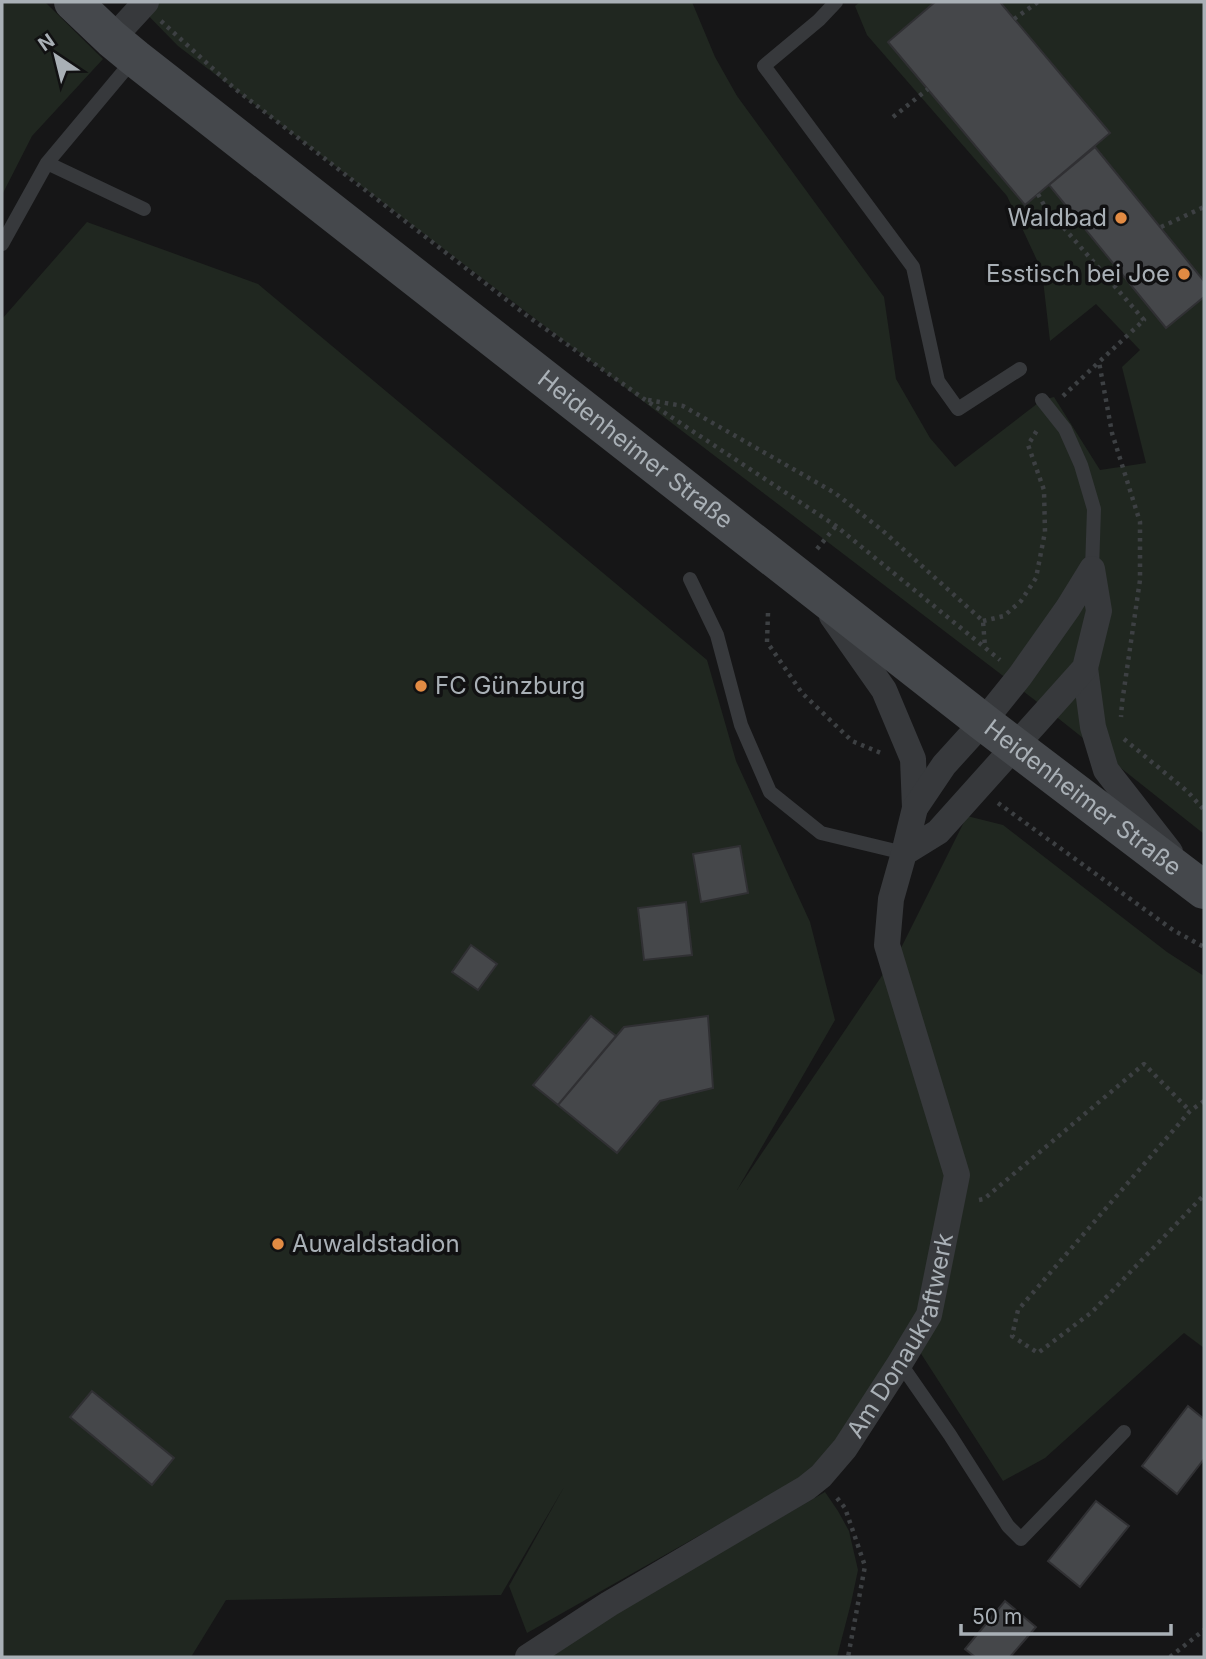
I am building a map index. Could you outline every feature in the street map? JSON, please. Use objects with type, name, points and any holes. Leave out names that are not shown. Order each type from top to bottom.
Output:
[{"type":"main road","name":"Heidenheimer Straße","points":[[73,2],[123,48],[983,722],[1200,887]]},
{"type":"street","points":[[123,48],[145,3]]},
{"type":"street","points":[[1092,569],[1099,611],[1085,668],[1093,727],[1106,770],[1200,887]]},
{"type":"street","name":"Am Donaukraftwerk","points":[[529,1657],[608,1604],[806,1488],[821,1476],[845,1448],[929,1315],[957,1175],[887,945],[891,899],[915,808],[944,765],[1020,676],[1092,569]]},
{"type":"street","points":[[813,589],[884,690],[913,759],[915,808]]},
{"type":"street","points":[[904,853],[938,832],[1085,668]]},
{"type":"lane","points":[[835,2],[819,20],[764,66],[914,267],[938,381],[958,409],[1020,369]]},
{"type":"lane","points":[[2,244],[47,163],[123,48]]},
{"type":"lane","points":[[47,163],[145,209]]},
{"type":"lane","points":[[1046,404],[1065,429],[1081,465],[1094,509],[1092,569]]},
{"type":"lane","points":[[690,579],[717,635],[741,725],[770,792],[821,833],[904,853]]},
{"type":"lane","points":[[900,1363],[950,1435],[1008,1527],[1021,1539],[1124,1432]]},
{"type":"path","points":[[1014,19],[1038,2]]},
{"type":"path","points":[[145,3],[234,88],[526,315],[644,399],[836,526],[985,648],[983,621],[883,531],[835,493],[683,406],[644,399]]},
{"type":"path","points":[[893,117],[928,89]]},
{"type":"path","points":[[983,621],[1004,616],[1021,601],[1036,578],[1045,532],[1044,490],[1028,445],[1046,404],[1099,362],[1144,320],[1044,205],[1038,194]]},
{"type":"path","points":[[1161,228],[1204,207]]},
{"type":"path","points":[[1099,362],[1112,433],[1140,522],[1140,580],[1121,725]]},
{"type":"path","points":[[817,549],[836,526]]},
{"type":"path","points":[[768,613],[767,642],[802,693],[852,741],[884,754],[913,759]]},
{"type":"path","points":[[978,789],[1173,930],[1204,947]]},
{"type":"path","points":[[951,1206],[984,1199],[1144,1064],[1190,1111]]},
{"type":"path","points":[[1204,1101],[1190,1111],[1018,1310],[1012,1336],[1038,1353],[1092,1312],[1204,1195]]},
{"type":"path","points":[[821,1476],[845,1508],[865,1566],[848,1657]]},
{"type":"path","points":[[1170,1657],[1204,1630]]},
{"type":"shaded area","points":[[2,2],[45,2],[103,59],[32,136],[2,195]]},
{"type":"shaded area","points":[[135,2],[692,2],[715,57],[737,96],[884,297],[896,379],[930,438],[955,467],[1042,400],[1054,397],[1100,470],[1146,463],[1122,367],[1140,350],[1096,304],[1050,341],[1042,271],[1007,196],[867,35],[855,6],[860,2],[1204,2],[1204,834],[1049,711],[178,46]]},
{"type":"shaded area","points":[[87,222],[258,284],[707,660],[736,761],[810,922],[835,1020],[737,1190],[902,946],[967,816],[1003,825],[1167,952],[1204,976],[1204,1348],[1184,1333],[1045,1458],[1003,1481],[918,1349],[808,1474],[527,1633],[509,1586],[564,1487],[501,1595],[226,1600],[191,1657],[2,1657],[2,319]]},
{"type":"shaded area","points":[[825,1492],[849,1531],[858,1570],[837,1657],[546,1657],[546,1653]]},
{"type":"building","points":[[935,2],[1000,2],[1110,133],[1025,205],[888,42]]},
{"type":"building","points":[[1095,147],[1204,281],[1204,297],[1166,328],[1049,185]]},
{"type":"building","points":[[740,846],[748,893],[701,902],[693,854]]},
{"type":"building","points":[[686,902],[692,955],[644,960],[638,908]]},
{"type":"building","points":[[471,945],[497,964],[478,990],[452,972]]},
{"type":"building","points":[[591,1016],[616,1036],[558,1105],[533,1085]]},
{"type":"building","points":[[708,1016],[713,1088],[660,1101],[617,1153],[558,1105],[624,1027]]},
{"type":"building","points":[[92,1391],[174,1458],[152,1485],[70,1417]]},
{"type":"building","points":[[1188,1406],[1204,1419],[1204,1459],[1177,1494],[1142,1466]]},
{"type":"building","points":[[1096,1501],[1129,1526],[1080,1587],[1048,1561]]},
{"type":"building","points":[[1005,1601],[1036,1627],[1010,1657],[975,1657],[965,1649]]},
{"type":"place","name":"Waldbad","points":[[1121,218]]},
{"type":"place","name":"Esstisch bei Joe","points":[[1184,274]]},
{"type":"place","name":"FC Günzburg","points":[[421,686]]},
{"type":"place","name":"Auwaldstadion","points":[[278,1244]]}]
